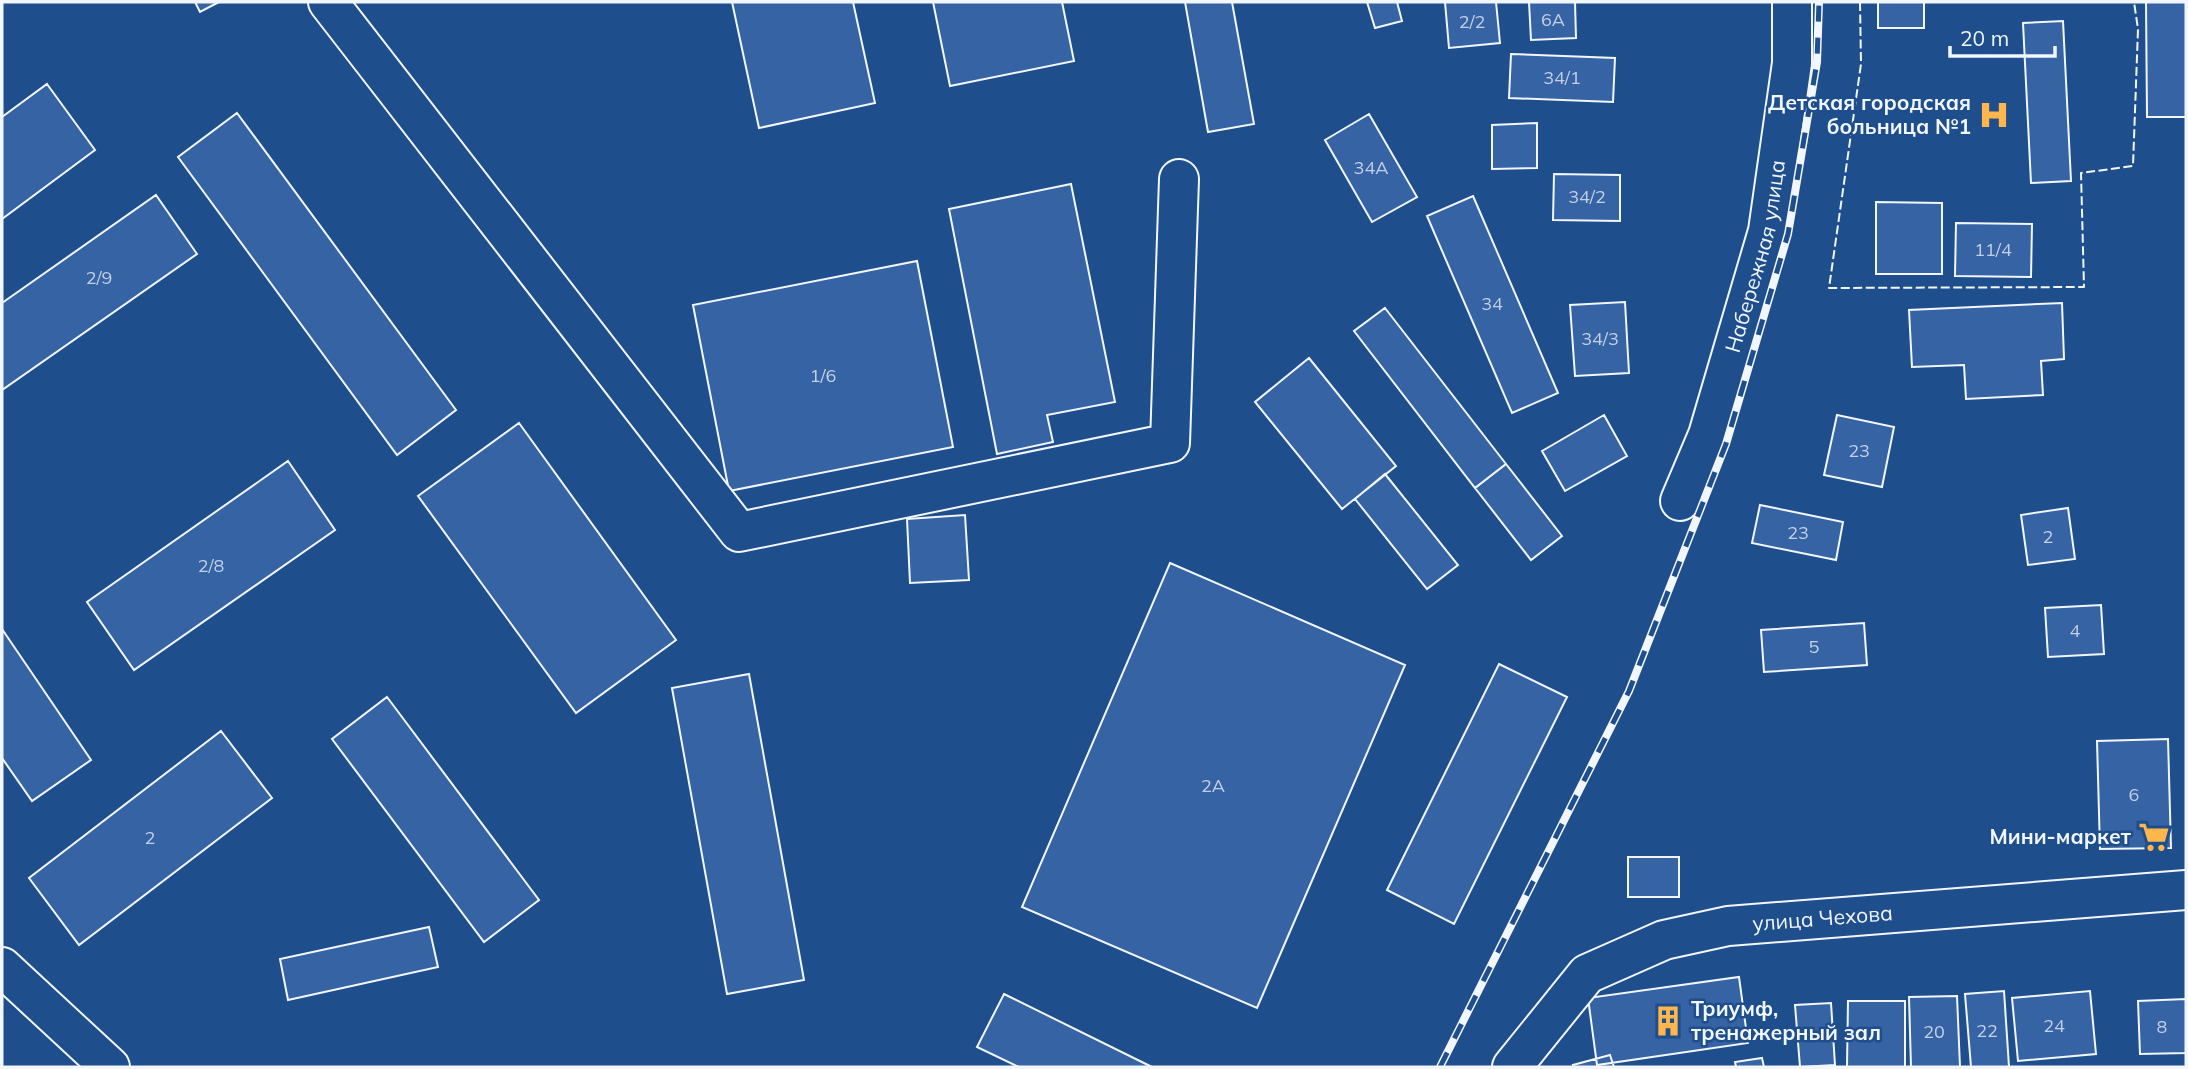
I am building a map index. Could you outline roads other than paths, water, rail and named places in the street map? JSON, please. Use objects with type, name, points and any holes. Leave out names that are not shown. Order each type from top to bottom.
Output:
[{"type":"street","points":[[328,2],[738,532],[1170,443],[1179,179]]},
{"type":"street","name":"Набережная улица","points":[[1680,501],[1708,435],[1768,231],[1792,63],[1792,2]]},
{"type":"street","name":"улица Чехова","points":[[1517,1065],[1587,974],[1664,940],[1728,926],[2186,890]]},
{"type":"street","points":[[2,967],[110,1067]]},
{"type":"railway","points":[[1440,1067],[1629,691],[1726,444],[1788,234],[1817,62],[1819,2]]},
{"type":"place","name":"Детская городская больница №1","points":[[1994,115]]},
{"type":"place","name":"Мини-маркет","points":[[2154,837]]},
{"type":"place","name":"Триумф, тренажерный зал","points":[[1668,1021]]}]
